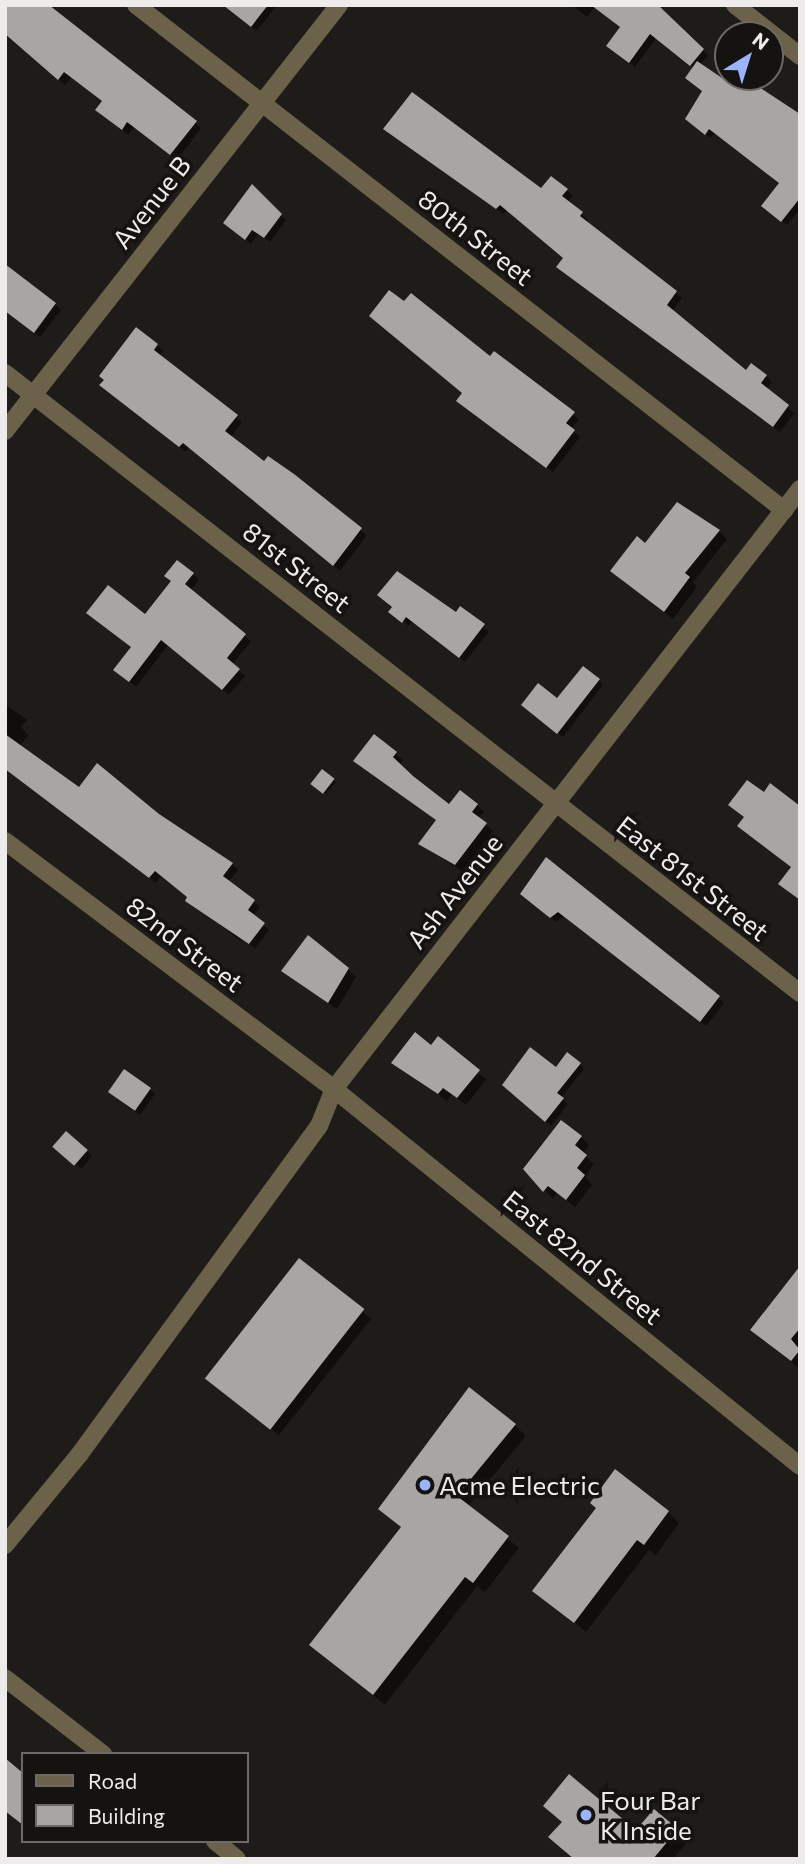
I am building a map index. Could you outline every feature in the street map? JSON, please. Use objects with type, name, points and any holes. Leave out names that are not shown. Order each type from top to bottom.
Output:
[{"type":"street","name":"80th Street","points":[[136,5],[784,510]]},
{"type":"street","name":"Avenue B","points":[[5,431],[339,5]]},
{"type":"street","points":[[735,5],[800,56]]},
{"type":"street","name":"81st Street","points":[[5,373],[555,804]]},
{"type":"street","name":"Ash Avenue","points":[[5,1545],[79,1455],[319,1126],[334,1089],[800,489]]},
{"type":"street","name":"East 81st Street","points":[[555,804],[800,993]]},
{"type":"street","name":"82nd Street","points":[[5,841],[334,1089]]},
{"type":"street","name":"East 82nd Street","points":[[334,1089],[800,1466]]},
{"type":"street","points":[[5,1678],[100,1752]]},
{"type":"street","points":[[217,1843],[237,1859]]},
{"type":"building","points":[[5,5],[49,5],[197,121],[170,155],[127,122],[122,130],[95,110],[102,101],[64,72],[58,80],[5,34]]},
{"type":"building","points":[[223,5],[268,5],[251,27]]},
{"type":"building","points":[[591,5],[658,5],[704,49],[690,66],[650,34],[629,63],[606,46],[620,27]]},
{"type":"building","points":[[697,61],[714,73],[714,91],[765,91],[800,114],[800,198],[781,222],[761,206],[779,183],[709,129],[705,135],[685,119],[702,91],[685,78]]},
{"type":"building","points":[[412,92],[541,188],[551,176],[568,189],[562,196],[583,212],[580,216],[677,291],[667,305],[746,370],[751,363],[767,375],[761,383],[789,405],[773,427],[556,267],[563,258],[500,205],[496,209],[383,129]]},
{"type":"building","points":[[252,184],[282,214],[264,238],[252,230],[245,240],[223,223]]},
{"type":"building","points":[[5,264],[56,303],[34,333],[5,311]]},
{"type":"building","points":[[389,290],[404,301],[411,293],[490,356],[494,351],[575,412],[566,423],[575,430],[546,468],[456,401],[462,393],[369,316]]},
{"type":"building","points":[[136,327],[158,344],[154,350],[238,415],[225,431],[264,461],[268,456],[294,474],[362,528],[333,566],[183,443],[179,447],[99,385],[104,380],[99,376]]},
{"type":"building","points":[[677,502],[720,530],[685,573],[690,577],[664,612],[610,571],[637,536],[645,543]]},
{"type":"building","points":[[177,560],[194,573],[185,584],[246,634],[227,658],[240,669],[222,690],[161,640],[129,682],[113,670],[131,647],[86,613],[108,585],[145,614],[171,581],[164,576]]},
{"type":"building","points":[[397,571],[456,612],[460,606],[485,624],[459,658],[406,617],[402,623],[388,612],[392,607],[377,595]]},
{"type":"building","points":[[583,666],[600,679],[557,734],[521,705],[538,683],[557,698]]},
{"type":"building","points":[[5,734],[79,787],[97,763],[159,814],[233,863],[223,876],[255,900],[248,910],[265,923],[249,944],[185,901],[187,897],[155,871],[149,878],[5,769]]},
{"type":"building","points":[[374,734],[397,752],[393,757],[413,776],[449,804],[460,790],[478,804],[472,812],[487,823],[455,865],[418,844],[436,820],[353,761]]},
{"type":"building","points":[[322,769],[335,779],[323,794],[310,784]]},
{"type":"building","points":[[747,780],[764,792],[770,783],[800,806],[800,900],[778,884],[791,867],[737,826],[744,817],[728,805]]},
{"type":"building","points":[[546,857],[720,996],[700,1022],[558,912],[550,918],[520,894]]},
{"type":"building","points":[[308,935],[349,968],[328,1003],[281,971]]},
{"type":"building","points":[[415,1032],[431,1045],[438,1036],[480,1070],[457,1098],[443,1088],[438,1094],[391,1063]]},
{"type":"building","points":[[530,1047],[556,1067],[567,1052],[581,1063],[557,1093],[564,1098],[545,1122],[502,1085]]},
{"type":"building","points":[[124,1069],[151,1088],[135,1111],[108,1092]]},
{"type":"building","points":[[561,1120],[582,1136],[575,1145],[587,1155],[577,1168],[585,1175],[566,1200],[548,1186],[543,1192],[523,1169]]},
{"type":"building","points":[[66,1131],[88,1150],[74,1166],[52,1147]]},
{"type":"building","points":[[299,1258],[364,1309],[270,1430],[205,1379]]},
{"type":"building","points":[[800,1266],[800,1328],[791,1339],[800,1350],[791,1361],[750,1330]]},
{"type":"building","points":[[469,1387],[516,1424],[457,1496],[509,1536],[473,1583],[465,1577],[373,1695],[309,1645],[401,1527],[378,1509]]},
{"type":"building","points":[[615,1469],[669,1511],[644,1545],[637,1540],[574,1623],[532,1591],[596,1508],[590,1503]]},
{"type":"building","points":[[5,1758],[21,1771],[21,1823],[5,1811]]},
{"type":"building","name":"Four Bar K Inside","points":[[569,1774],[636,1830],[654,1809],[678,1829],[653,1859],[574,1859],[548,1837],[562,1822],[543,1806]]},
{"type":"place","name":"Acme Electric","points":[[425,1485]]},
{"type":"place","name":"Four Bar K Inside","points":[[586,1815]]}]
